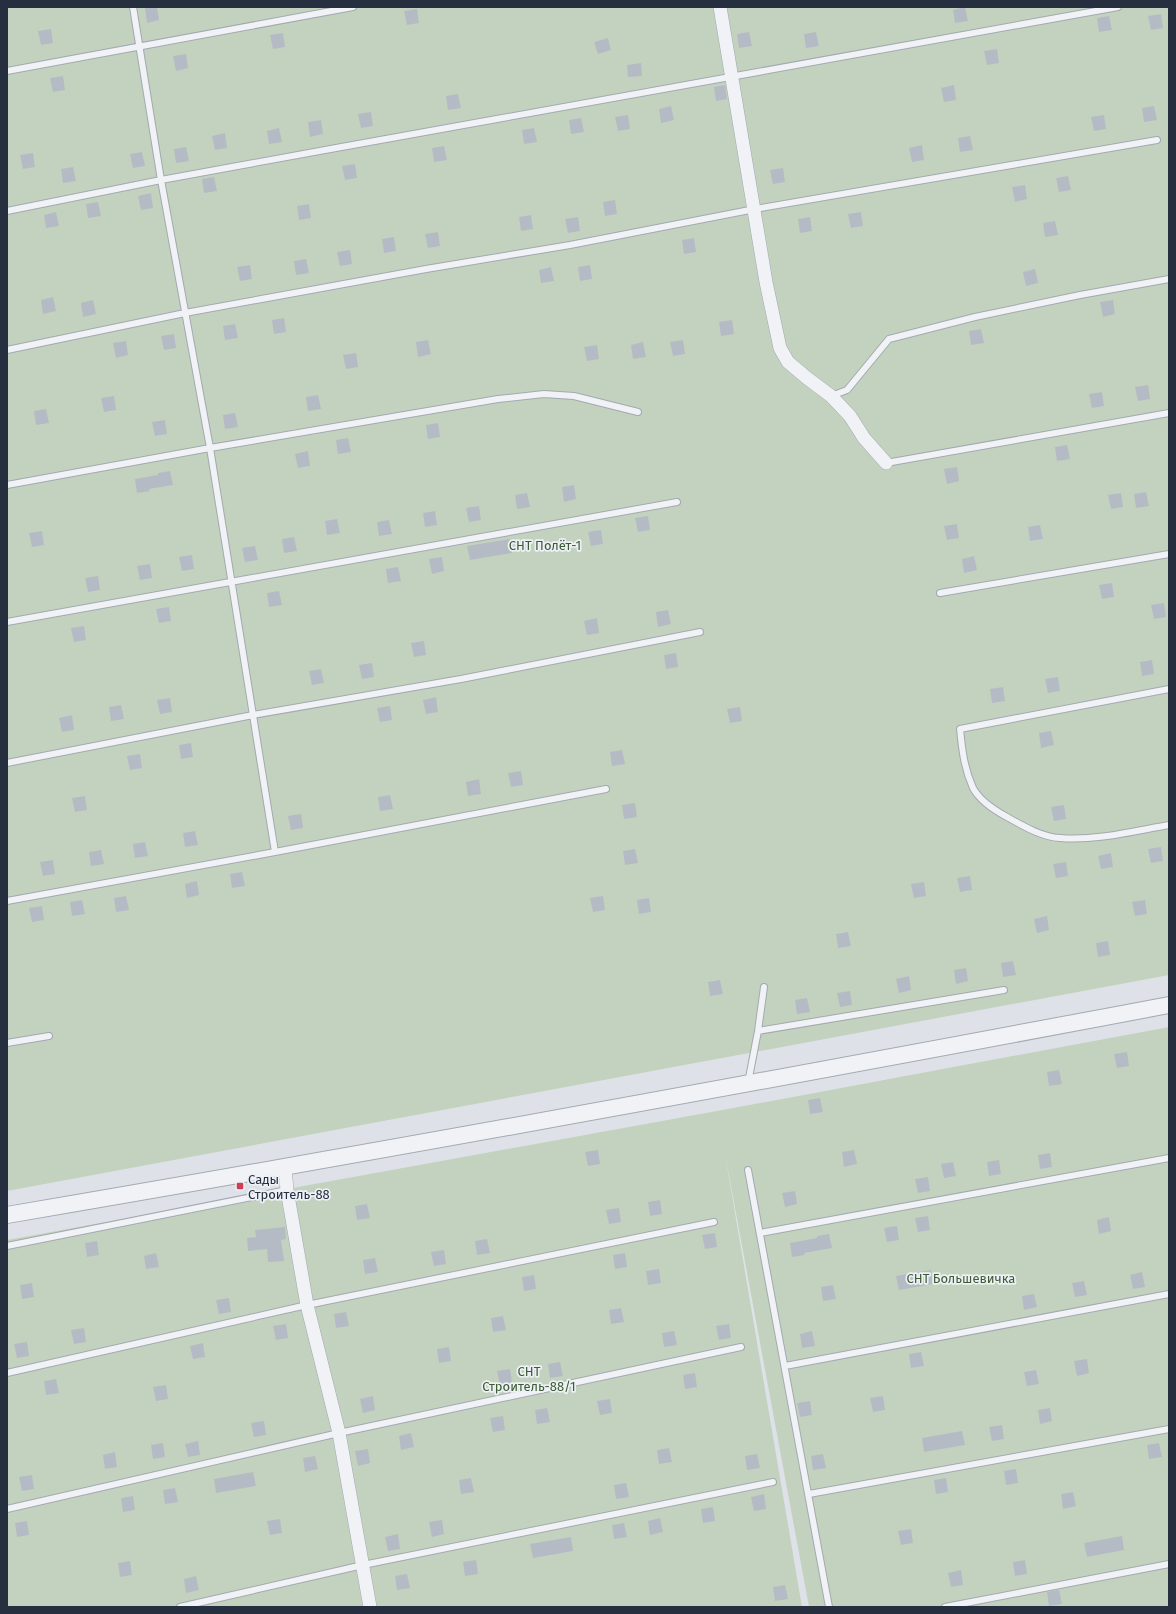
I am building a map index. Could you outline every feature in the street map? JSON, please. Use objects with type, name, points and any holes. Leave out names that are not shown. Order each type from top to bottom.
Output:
[{"type":"street","points":[[720,7],[733,76],[766,282],[780,348],[788,362],[831,396],[850,416],[864,438],[886,464]]},
{"type":"street","points":[[7,1215],[284,1168],[747,1084],[1169,1005]]},
{"type":"street","points":[[284,1168],[307,1305],[339,1433],[370,1607]]},
{"type":"lane","points":[[133,7],[161,180],[210,448],[275,852]]},
{"type":"lane","points":[[7,72],[353,7]]},
{"type":"lane","points":[[7,211],[161,180],[1118,7]]},
{"type":"lane","points":[[7,350],[185,314],[426,269],[570,245],[755,209],[1157,140]]},
{"type":"lane","points":[[831,396],[847,390],[889,339],[975,317],[1169,279]]},
{"type":"lane","points":[[7,485],[210,448],[498,399],[544,394],[574,396],[638,412]]},
{"type":"lane","points":[[886,464],[1169,413]]},
{"type":"lane","points":[[7,622],[677,502]]},
{"type":"lane","points":[[940,593],[1169,554]]},
{"type":"lane","points":[[7,763],[253,715],[461,679],[700,632]]},
{"type":"lane","points":[[1169,689],[960,728],[964,766],[974,789],[990,808],[1017,824],[1040,833],[1060,838],[1099,837],[1169,825]]},
{"type":"lane","points":[[7,901],[606,789]]},
{"type":"lane","points":[[747,1084],[758,1031],[764,987]]},
{"type":"lane","points":[[758,1031],[1004,990]]},
{"type":"lane","points":[[7,1042],[49,1036]]},
{"type":"lane","points":[[760,1233],[1169,1158]]},
{"type":"lane","points":[[748,1170],[829,1607]]},
{"type":"lane","points":[[7,1246],[287,1190]]},
{"type":"lane","points":[[7,1373],[307,1305],[714,1222]]},
{"type":"lane","points":[[784,1366],[1169,1294]]},
{"type":"lane","points":[[7,1509],[339,1433],[741,1347]]},
{"type":"lane","points":[[809,1494],[1169,1428]]},
{"type":"lane","points":[[180,1607],[363,1565],[773,1482]]},
{"type":"lane","points":[[945,1607],[1169,1564]]},
{"type":"green space","name":"СНТ Полёт-1","points":[[7,7],[1169,7],[1169,975],[7,1191]]},
{"type":"green space","points":[[1169,1027],[1169,1607],[809,1607],[725,1154],[802,1607],[7,1607],[7,1240]]},
{"type":"building","points":[[157,7],[159,20],[147,23],[145,8]]},
{"type":"building","points":[[965,7],[968,21],[955,23],[953,10]]},
{"type":"building","points":[[417,9],[419,23],[407,25],[404,11]]},
{"type":"building","points":[[1161,14],[1163,28],[1151,30],[1148,16]]},
{"type":"building","points":[[1109,16],[1112,30],[1099,32],[1097,18]]},
{"type":"building","points":[[51,29],[53,43],[41,45],[38,31]]},
{"type":"building","points":[[749,32],[752,46],[739,48],[737,34]]},
{"type":"building","points":[[816,32],[819,46],[806,48],[804,34]]},
{"type":"building","points":[[283,33],[285,47],[273,49],[270,35]]},
{"type":"building","points":[[608,38],[611,50],[598,54],[594,42]]},
{"type":"building","points":[[997,49],[999,63],[987,65],[984,51]]},
{"type":"building","points":[[186,54],[188,68],[176,71],[173,56]]},
{"type":"building","points":[[641,63],[642,76],[628,77],[627,65]]},
{"type":"building","points":[[63,76],[65,90],[53,92],[50,78]]},
{"type":"building","points":[[725,85],[727,99],[716,101],[714,87]]},
{"type":"building","points":[[954,85],[956,100],[944,102],[941,88]]},
{"type":"building","points":[[458,94],[461,108],[448,110],[446,96]]},
{"type":"building","points":[[671,106],[674,120],[661,123],[659,109]]},
{"type":"building","points":[[1154,106],[1157,120],[1144,122],[1142,108]]},
{"type":"building","points":[[371,112],[373,126],[361,128],[358,114]]},
{"type":"building","points":[[628,115],[630,129],[618,131],[615,117]]},
{"type":"building","points":[[1104,115],[1106,129],[1094,131],[1091,117]]},
{"type":"building","points":[[581,118],[584,132],[571,134],[569,120]]},
{"type":"building","points":[[321,120],[323,134],[310,137],[308,122]]},
{"type":"building","points":[[279,128],[282,142],[269,144],[267,131]]},
{"type":"building","points":[[534,128],[537,142],[524,144],[522,130]]},
{"type":"building","points":[[225,133],[227,148],[215,150],[212,136]]},
{"type":"building","points":[[970,136],[973,150],[960,152],[958,138]]},
{"type":"building","points":[[922,145],[924,160],[912,162],[909,148]]},
{"type":"building","points":[[444,146],[447,160],[434,162],[432,148]]},
{"type":"building","points":[[186,147],[189,161],[176,163],[174,149]]},
{"type":"building","points":[[142,152],[145,166],[133,168],[130,154]]},
{"type":"building","points":[[33,153],[35,167],[23,169],[20,155]]},
{"type":"building","points":[[355,164],[357,178],[345,180],[342,166]]},
{"type":"building","points":[[73,167],[76,181],[63,183],[61,169]]},
{"type":"building","points":[[783,168],[785,182],[773,184],[770,170]]},
{"type":"building","points":[[1068,176],[1071,190],[1059,192],[1056,178]]},
{"type":"building","points":[[214,177],[217,191],[204,193],[202,179]]},
{"type":"building","points":[[1025,185],[1027,199],[1015,202],[1012,187]]},
{"type":"building","points":[[151,193],[153,208],[141,210],[138,196]]},
{"type":"building","points":[[615,200],[617,214],[605,216],[603,202]]},
{"type":"building","points":[[98,202],[101,216],[88,218],[86,204]]},
{"type":"building","points":[[309,204],[311,218],[299,220],[297,206]]},
{"type":"building","points":[[56,212],[59,226],[46,228],[44,215]]},
{"type":"building","points":[[861,212],[863,226],[851,228],[848,214]]},
{"type":"building","points":[[531,215],[533,229],[521,231],[519,217]]},
{"type":"building","points":[[578,217],[580,231],[568,233],[565,219]]},
{"type":"building","points":[[810,217],[812,231],[800,233],[798,219]]},
{"type":"building","points":[[1055,221],[1058,235],[1045,237],[1043,223]]},
{"type":"building","points":[[438,232],[440,246],[428,248],[425,234]]},
{"type":"building","points":[[394,237],[396,251],[384,253],[382,239]]},
{"type":"building","points":[[694,238],[696,252],[684,254],[682,240]]},
{"type":"building","points":[[350,250],[352,264],[340,266],[337,252]]},
{"type":"building","points":[[306,259],[309,273],[296,275],[294,261]]},
{"type":"building","points":[[250,265],[252,279],[240,281],[237,267]]},
{"type":"building","points":[[590,265],[592,279],[580,281],[578,267]]},
{"type":"building","points":[[551,267],[554,281],[541,283],[539,270]]},
{"type":"building","points":[[1035,269],[1038,283],[1026,286],[1023,272]]},
{"type":"building","points":[[53,297],[56,311],[43,314],[41,300]]},
{"type":"building","points":[[93,300],[96,314],[83,317],[81,303]]},
{"type":"building","points":[[1113,300],[1115,314],[1103,317],[1100,302]]},
{"type":"building","points":[[284,318],[286,332],[274,334],[272,320]]},
{"type":"building","points":[[732,320],[734,334],[721,336],[719,322]]},
{"type":"building","points":[[235,324],[238,338],[225,340],[223,326]]},
{"type":"building","points":[[981,329],[984,343],[971,345],[969,331]]},
{"type":"building","points":[[174,334],[176,348],[164,350],[161,336]]},
{"type":"building","points":[[428,340],[431,354],[418,357],[416,342]]},
{"type":"building","points":[[683,340],[685,354],[673,356],[670,342]]},
{"type":"building","points":[[126,341],[128,355],[116,358],[113,343]]},
{"type":"building","points":[[643,342],[646,357],[633,359],[631,345]]},
{"type":"building","points":[[597,345],[599,359],[587,361],[584,347]]},
{"type":"building","points":[[356,353],[358,367],[346,369],[343,355]]},
{"type":"building","points":[[1148,385],[1150,399],[1138,401],[1135,387]]},
{"type":"building","points":[[1102,392],[1104,406],[1092,408],[1089,394]]},
{"type":"building","points":[[318,395],[321,409],[308,411],[306,397]]},
{"type":"building","points":[[114,396],[116,410],[104,412],[101,398]]},
{"type":"building","points":[[46,409],[49,423],[36,425],[34,411]]},
{"type":"building","points":[[235,413],[238,427],[225,429],[223,415]]},
{"type":"building","points":[[165,420],[167,434],[155,436],[152,422]]},
{"type":"building","points":[[438,423],[440,437],[428,439],[426,425]]},
{"type":"building","points":[[348,438],[351,452],[338,454],[336,440]]},
{"type":"building","points":[[1067,445],[1070,459],[1057,461],[1055,447]]},
{"type":"building","points":[[308,451],[310,466],[298,468],[295,454]]},
{"type":"building","points":[[957,467],[959,481],[947,484],[944,469]]},
{"type":"building","points":[[170,471],[173,485],[149,489],[150,491],[137,493],[135,479],[158,475],[158,473]]},
{"type":"building","points":[[574,485],[576,499],[564,502],[562,487]]},
{"type":"building","points":[[1146,492],[1149,506],[1136,508],[1134,494]]},
{"type":"building","points":[[527,493],[530,507],[517,509],[515,495]]},
{"type":"building","points":[[1121,493],[1123,507],[1111,509],[1108,495]]},
{"type":"building","points":[[479,506],[481,520],[469,522],[466,508]]},
{"type":"building","points":[[435,511],[437,525],[425,527],[423,513]]},
{"type":"building","points":[[648,516],[650,530],[638,532],[635,518]]},
{"type":"building","points":[[337,519],[340,533],[327,535],[325,521]]},
{"type":"building","points":[[389,520],[392,534],[379,536],[377,522]]},
{"type":"building","points":[[957,524],[959,538],[947,540],[944,526]]},
{"type":"building","points":[[1040,525],[1043,539],[1030,541],[1028,527]]},
{"type":"building","points":[[601,530],[603,544],[591,546],[588,532]]},
{"type":"building","points":[[42,531],[44,545],[32,547],[29,533]]},
{"type":"building","points":[[294,537],[297,551],[284,553],[282,539]]},
{"type":"building","points":[[510,539],[512,553],[470,560],[467,546]]},
{"type":"building","points":[[255,546],[258,560],[245,562],[242,548]]},
{"type":"building","points":[[192,555],[194,569],[182,571],[179,557]]},
{"type":"building","points":[[974,556],[977,570],[964,573],[962,559]]},
{"type":"building","points":[[442,557],[444,571],[432,574],[429,559]]},
{"type":"building","points":[[150,564],[152,578],[140,580],[137,566]]},
{"type":"building","points":[[398,567],[401,581],[388,583],[386,569]]},
{"type":"building","points":[[98,576],[100,590],[88,592],[85,578]]},
{"type":"building","points":[[1112,583],[1114,597],[1102,599],[1099,585]]},
{"type":"building","points":[[279,591],[282,605],[269,607],[267,593]]},
{"type":"building","points":[[1164,603],[1166,617],[1154,619],[1151,605]]},
{"type":"building","points":[[169,607],[171,621],[159,623],[156,609]]},
{"type":"building","points":[[668,610],[671,624],[658,627],[656,612]]},
{"type":"building","points":[[597,618],[599,633],[587,635],[584,621]]},
{"type":"building","points":[[84,626],[86,640],[74,642],[71,628]]},
{"type":"building","points":[[424,641],[426,655],[414,657],[411,643]]},
{"type":"building","points":[[676,653],[678,667],[666,669],[664,655]]},
{"type":"building","points":[[1152,660],[1154,674],[1142,676],[1140,662]]},
{"type":"building","points":[[372,663],[374,677],[362,679],[359,665]]},
{"type":"building","points":[[321,669],[324,683],[312,685],[309,671]]},
{"type":"building","points":[[1058,677],[1060,691],[1048,693],[1045,679]]},
{"type":"building","points":[[1003,687],[1005,701],[992,703],[990,689]]},
{"type":"building","points":[[436,697],[438,712],[426,714],[423,700]]},
{"type":"building","points":[[170,698],[172,712],[160,714],[157,700]]},
{"type":"building","points":[[121,705],[124,719],[111,721],[109,707]]},
{"type":"building","points":[[390,706],[392,720],[380,722],[377,708]]},
{"type":"building","points":[[740,707],[742,721],[730,723],[727,709]]},
{"type":"building","points":[[72,715],[74,730],[62,732],[59,718]]},
{"type":"building","points":[[1051,731],[1054,745],[1041,748],[1039,733]]},
{"type":"building","points":[[191,743],[193,757],[181,759],[179,745]]},
{"type":"building","points":[[622,750],[625,764],[612,766],[610,752]]},
{"type":"building","points":[[140,754],[142,768],[130,770],[127,756]]},
{"type":"building","points":[[521,771],[523,785],[511,787],[508,773]]},
{"type":"building","points":[[479,779],[481,794],[468,796],[466,782]]},
{"type":"building","points":[[390,795],[393,809],[380,811],[378,797]]},
{"type":"building","points":[[85,796],[87,810],[75,812],[72,798]]},
{"type":"building","points":[[635,803],[637,817],[624,819],[622,805]]},
{"type":"building","points":[[1064,805],[1066,819],[1054,821],[1051,807]]},
{"type":"building","points":[[301,814],[303,828],[291,830],[288,816]]},
{"type":"building","points":[[195,831],[198,845],[185,847],[183,833]]},
{"type":"building","points":[[145,842],[148,856],[135,858],[133,844]]},
{"type":"building","points":[[1161,847],[1163,861],[1151,863],[1148,849]]},
{"type":"building","points":[[635,849],[638,863],[625,865],[623,851]]},
{"type":"building","points":[[101,850],[104,864],[91,866],[89,852]]},
{"type":"building","points":[[1111,853],[1113,867],[1101,869],[1098,856]]},
{"type":"building","points":[[53,860],[55,874],[43,876],[40,862]]},
{"type":"building","points":[[1066,862],[1068,876],[1056,878],[1053,864]]},
{"type":"building","points":[[242,872],[245,886],[232,888],[230,874]]},
{"type":"building","points":[[970,876],[972,890],[960,892],[957,878]]},
{"type":"building","points":[[197,881],[199,895],[187,898],[185,884]]},
{"type":"building","points":[[924,882],[926,896],[914,898],[911,884]]},
{"type":"building","points":[[126,896],[129,910],[116,912],[114,898]]},
{"type":"building","points":[[603,896],[605,910],[593,912],[590,898]]},
{"type":"building","points":[[649,898],[651,912],[639,914],[637,900]]},
{"type":"building","points":[[82,900],[85,914],[72,916],[70,902]]},
{"type":"building","points":[[1145,900],[1147,914],[1135,916],[1132,902]]},
{"type":"building","points":[[42,906],[44,920],[32,922],[29,908]]},
{"type":"building","points":[[1047,916],[1049,930],[1037,933],[1034,919]]},
{"type":"building","points":[[848,932],[851,946],[838,948],[836,934]]},
{"type":"building","points":[[1108,941],[1110,955],[1098,957],[1096,943]]},
{"type":"building","points":[[1013,961],[1016,975],[1003,977],[1001,963]]},
{"type":"building","points":[[966,968],[968,981],[956,984],[954,970]]},
{"type":"building","points":[[909,976],[911,990],[899,993],[896,979]]},
{"type":"building","points":[[720,980],[723,994],[710,996],[708,982]]},
{"type":"building","points":[[850,991],[852,1005],[840,1007],[837,993]]},
{"type":"building","points":[[807,998],[810,1012],[797,1014],[795,1000]]},
{"type":"building","points":[[1127,1052],[1129,1066],[1117,1068],[1114,1054]]},
{"type":"building","points":[[1059,1070],[1062,1084],[1049,1086],[1047,1072]]},
{"type":"building","points":[[820,1098],[823,1112],[810,1114],[808,1100]]},
{"type":"building","points":[[598,1150],[600,1164],[588,1166],[585,1152]]},
{"type":"building","points":[[854,1150],[857,1164],[844,1167],[842,1152]]},
{"type":"building","points":[[1050,1153],[1052,1167],[1040,1169],[1038,1155]]},
{"type":"building","points":[[999,1160],[1001,1174],[989,1176],[987,1162]]},
{"type":"building","points":[[953,1162],[956,1176],[944,1178],[941,1164]]},
{"type":"building","points":[[928,1177],[930,1191],[918,1193],[915,1179]]},
{"type":"building","points":[[795,1191],[797,1204],[785,1207],[782,1193]]},
{"type":"building","points":[[660,1200],[662,1214],[650,1216],[648,1202]]},
{"type":"building","points":[[367,1204],[370,1218],[357,1220],[355,1206]]},
{"type":"building","points":[[619,1208],[621,1222],[609,1224],[606,1210]]},
{"type":"building","points":[[928,1216],[930,1230],[918,1232],[915,1218]]},
{"type":"building","points":[[1109,1217],[1111,1231],[1099,1234],[1097,1220]]},
{"type":"building","points":[[897,1226],[899,1240],[887,1242],[884,1228]]},
{"type":"building","points":[[285,1227],[286,1239],[281,1240],[284,1261],[268,1262],[267,1249],[248,1251],[247,1238],[256,1237],[255,1230]]},
{"type":"building","points":[[715,1233],[717,1247],[705,1249],[702,1235]]},
{"type":"building","points":[[829,1234],[832,1248],[804,1253],[805,1255],[792,1257],[790,1243]]},
{"type":"building","points":[[487,1239],[490,1253],[477,1255],[475,1241]]},
{"type":"building","points":[[97,1241],[99,1255],[87,1257],[85,1243]]},
{"type":"building","points":[[444,1250],[446,1264],[434,1266],[431,1252]]},
{"type":"building","points":[[156,1253],[159,1267],[146,1269],[144,1256]]},
{"type":"building","points":[[625,1253],[627,1267],[615,1269],[613,1255]]},
{"type":"building","points":[[375,1258],[378,1272],[365,1274],[363,1260]]},
{"type":"building","points":[[659,1269],[661,1283],[648,1285],[646,1271]]},
{"type":"building","points":[[931,1270],[933,1284],[899,1290],[896,1276]]},
{"type":"building","points":[[1142,1272],[1145,1287],[1133,1289],[1130,1275]]},
{"type":"building","points":[[534,1275],[536,1289],[524,1291],[522,1277]]},
{"type":"building","points":[[1084,1281],[1087,1295],[1075,1297],[1072,1283]]},
{"type":"building","points":[[32,1283],[34,1297],[22,1299],[20,1285]]},
{"type":"building","points":[[833,1285],[836,1299],[823,1301],[821,1287]]},
{"type":"building","points":[[1034,1294],[1037,1307],[1024,1310],[1022,1296]]},
{"type":"building","points":[[229,1298],[231,1312],[219,1314],[216,1300]]},
{"type":"building","points":[[621,1308],[624,1322],[611,1324],[609,1310]]},
{"type":"building","points":[[346,1312],[349,1326],[336,1328],[334,1314]]},
{"type":"building","points":[[503,1316],[506,1330],[493,1332],[491,1318]]},
{"type":"building","points":[[286,1324],[288,1338],[276,1340],[273,1326]]},
{"type":"building","points":[[729,1324],[731,1338],[719,1340],[716,1326]]},
{"type":"building","points":[[84,1328],[86,1342],[74,1344],[71,1330]]},
{"type":"building","points":[[674,1331],[677,1345],[664,1347],[662,1333]]},
{"type":"building","points":[[812,1331],[815,1346],[802,1348],[800,1334]]},
{"type":"building","points":[[27,1342],[29,1356],[17,1358],[14,1344]]},
{"type":"building","points":[[203,1343],[205,1357],[193,1359],[190,1346]]},
{"type":"building","points":[[449,1347],[451,1361],[439,1363],[437,1349]]},
{"type":"building","points":[[921,1352],[924,1366],[911,1368],[909,1354]]},
{"type":"building","points":[[1087,1359],[1089,1373],[1077,1376],[1074,1361]]},
{"type":"building","points":[[560,1362],[563,1376],[550,1378],[548,1364]]},
{"type":"building","points":[[510,1369],[512,1383],[500,1385],[497,1371]]},
{"type":"building","points":[[1036,1370],[1039,1384],[1027,1386],[1024,1372]]},
{"type":"building","points":[[695,1373],[697,1387],[685,1389],[683,1375]]},
{"type":"building","points":[[56,1379],[59,1393],[46,1395],[44,1381]]},
{"type":"building","points":[[166,1385],[168,1399],[156,1401],[153,1387]]},
{"type":"building","points":[[373,1396],[375,1410],[363,1413],[360,1399]]},
{"type":"building","points":[[883,1396],[885,1410],[873,1412],[870,1398]]},
{"type":"building","points":[[610,1399],[612,1413],[600,1415],[597,1401]]},
{"type":"building","points":[[810,1401],[812,1415],[800,1417],[797,1403]]},
{"type":"building","points":[[547,1408],[550,1422],[537,1424],[535,1410]]},
{"type":"building","points":[[1050,1408],[1052,1421],[1040,1424],[1038,1410]]},
{"type":"building","points":[[503,1416],[505,1430],[493,1432],[490,1418]]},
{"type":"building","points":[[264,1421],[266,1435],[254,1437],[251,1423]]},
{"type":"building","points":[[1002,1425],[1004,1439],[992,1441],[989,1427]]},
{"type":"building","points":[[962,1431],[965,1445],[924,1452],[922,1438]]},
{"type":"building","points":[[411,1433],[414,1447],[401,1450],[399,1436]]},
{"type":"building","points":[[198,1441],[200,1455],[188,1457],[185,1444]]},
{"type":"building","points":[[163,1443],[165,1457],[153,1459],[151,1445]]},
{"type":"building","points":[[1159,1443],[1162,1457],[1149,1459],[1147,1445]]},
{"type":"building","points":[[669,1448],[672,1462],[659,1464],[657,1450]]},
{"type":"building","points":[[368,1449],[370,1463],[358,1466],[355,1451]]},
{"type":"building","points":[[115,1452],[117,1467],[105,1469],[103,1455]]},
{"type":"building","points":[[757,1454],[760,1468],[747,1470],[745,1456]]},
{"type":"building","points":[[823,1454],[826,1468],[813,1470],[811,1456]]},
{"type":"building","points":[[315,1456],[318,1469],[305,1472],[303,1458]]},
{"type":"building","points":[[1016,1469],[1018,1483],[1006,1485],[1004,1471]]},
{"type":"building","points":[[253,1472],[256,1486],[216,1493],[214,1479]]},
{"type":"building","points":[[32,1475],[34,1489],[22,1491],[19,1477]]},
{"type":"building","points":[[471,1478],[474,1492],[461,1494],[459,1480]]},
{"type":"building","points":[[946,1478],[948,1492],[936,1494],[934,1480]]},
{"type":"building","points":[[626,1483],[629,1497],[616,1499],[614,1485]]},
{"type":"building","points":[[175,1488],[178,1502],[165,1504],[163,1490]]},
{"type":"building","points":[[1073,1492],[1076,1506],[1063,1509],[1061,1494]]},
{"type":"building","points":[[764,1494],[766,1509],[754,1511],[751,1497]]},
{"type":"building","points":[[133,1496],[135,1510],[123,1512],[121,1498]]},
{"type":"building","points":[[713,1507],[715,1521],[703,1523],[701,1509]]},
{"type":"building","points":[[660,1518],[663,1532],[650,1535],[648,1521]]},
{"type":"building","points":[[280,1519],[282,1533],[270,1535],[267,1521]]},
{"type":"building","points":[[442,1520],[444,1534],[432,1537],[429,1522]]},
{"type":"building","points":[[27,1521],[29,1535],[17,1537],[15,1523]]},
{"type":"building","points":[[624,1523],[627,1537],[614,1539],[612,1525]]},
{"type":"building","points":[[911,1529],[913,1543],[901,1545],[898,1531]]},
{"type":"building","points":[[398,1534],[400,1549],[388,1551],[385,1537]]},
{"type":"building","points":[[1122,1536],[1124,1550],[1087,1557],[1084,1543]]},
{"type":"building","points":[[571,1537],[573,1551],[533,1558],[530,1544]]},
{"type":"building","points":[[476,1560],[478,1574],[465,1576],[463,1562]]},
{"type":"building","points":[[1025,1560],[1027,1574],[1015,1576],[1013,1562]]},
{"type":"building","points":[[130,1561],[132,1575],[120,1577],[118,1563]]},
{"type":"building","points":[[961,1570],[963,1585],[951,1587],[948,1573]]},
{"type":"building","points":[[407,1574],[410,1588],[397,1590],[395,1576]]},
{"type":"building","points":[[196,1576],[199,1590],[186,1593],[184,1579]]},
{"type":"building","points":[[785,1585],[788,1599],[775,1601],[773,1587]]},
{"type":"building","points":[[1059,1590],[1062,1604],[1049,1606],[1047,1592]]},
{"type":"place","name":"Сады Строитель-88","points":[[240,1186]]},
{"type":"park label","name":"СНТ Большевичка","points":[[961,1278]]},
{"type":"park label","name":"СНТ Строитель-88/1","points":[[529,1378]]}]
